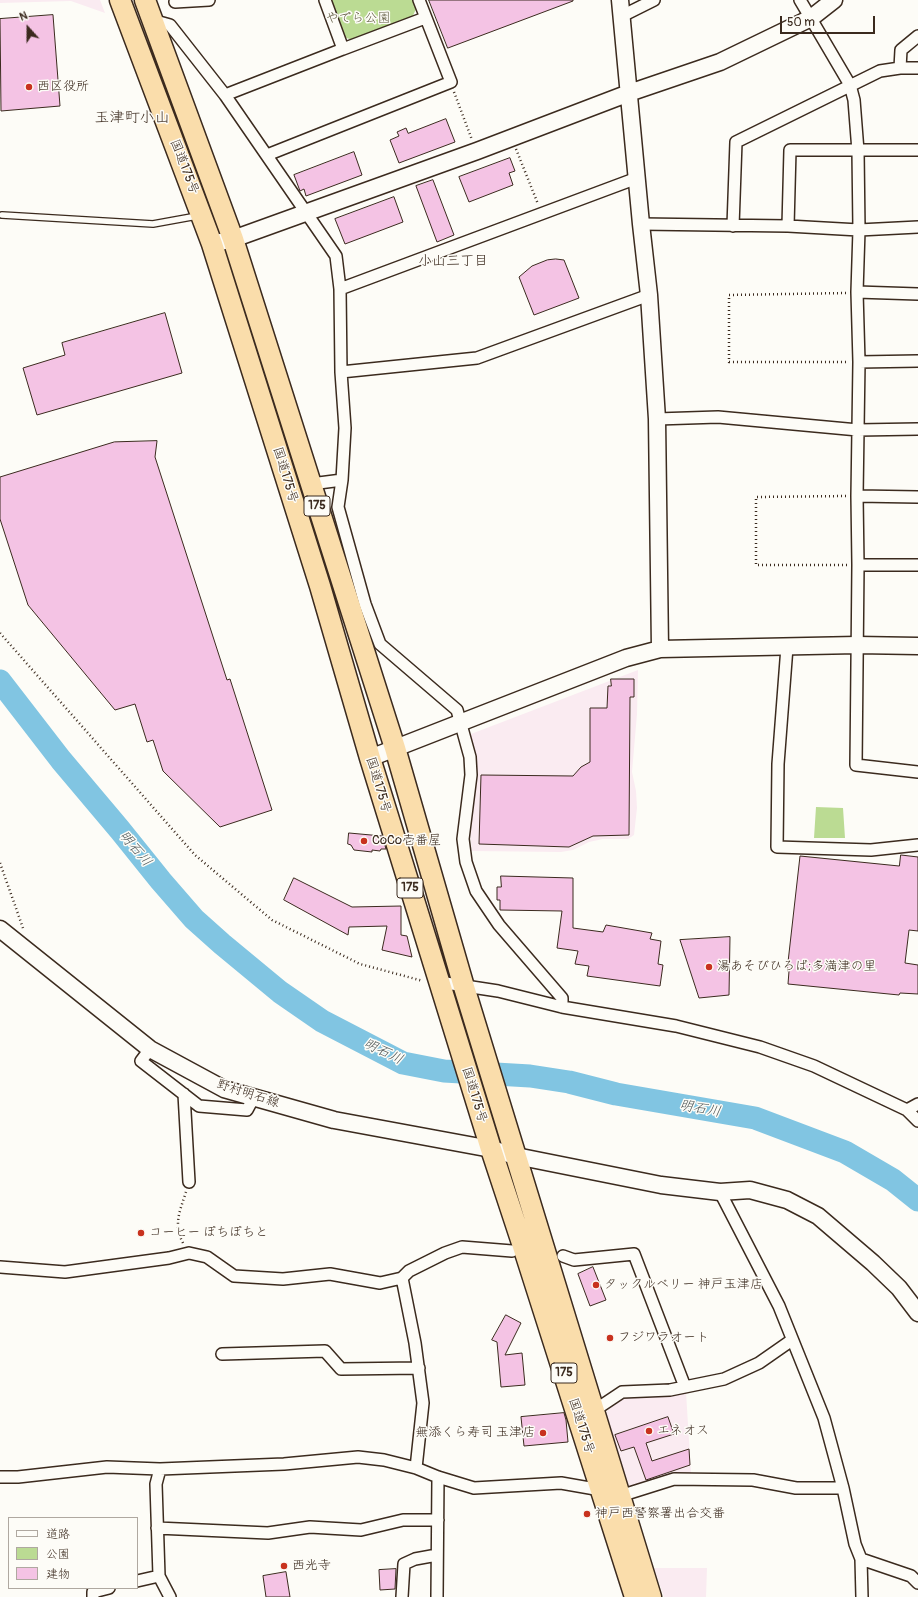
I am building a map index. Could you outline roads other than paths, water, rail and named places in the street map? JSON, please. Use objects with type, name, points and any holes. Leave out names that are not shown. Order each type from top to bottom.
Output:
[{"type":"highway","name":"国道175号","points":[[120,0],[212,244],[320,586],[370,758],[490,1149],[522,1243],[634,1597]]},
{"type":"highway","name":"国道175号","points":[[145,0],[233,239],[310,484],[357,606],[395,748],[464,987],[595,1410],[651,1597]]},
{"type":"street","points":[[174,2],[209,0]]},
{"type":"street","points":[[325,0],[343,49]]},
{"type":"street","points":[[266,155],[451,82],[418,0]]},
{"type":"street","points":[[620,0],[649,295],[657,419],[660,649]]},
{"type":"street","points":[[622,16],[654,0]]},
{"type":"street","points":[[800,0],[850,85],[854,100],[858,151],[859,230],[856,292],[859,362],[856,765],[918,772]]},
{"type":"street","points":[[212,244],[233,239],[477,151],[629,93],[720,62],[811,18],[834,0]]},
{"type":"street","points":[[225,95],[425,18]]},
{"type":"street","points":[[152,20],[170,25],[225,95],[336,256],[340,289],[341,372],[345,428],[342,480],[338,507],[357,606],[380,644],[457,710],[470,757],[471,775],[463,839],[466,862],[476,891],[499,925],[562,998],[562,1007]]},
{"type":"street","points":[[900,68],[900,50],[918,36]]},
{"type":"street","points":[[733,226],[736,142],[880,71],[900,68],[918,68]]},
{"type":"street","points":[[788,226],[790,150],[918,150]]},
{"type":"street","points":[[340,289],[637,178]]},
{"type":"street","points":[[641,224],[788,226],[859,230],[918,227]]},
{"type":"street","points":[[856,292],[918,294]]},
{"type":"street","points":[[341,372],[477,358],[649,295]]},
{"type":"street","points":[[859,362],[918,361]]},
{"type":"street","points":[[657,419],[718,417],[858,430],[918,429]]},
{"type":"street","points":[[310,484],[342,480]]},
{"type":"street","points":[[857,496],[918,497]]},
{"type":"street","points":[[858,565],[918,565]]},
{"type":"street","points":[[370,758],[626,658],[660,649],[857,645],[918,646]]},
{"type":"street","points":[[787,646],[778,764],[777,847],[871,850],[918,845]]},
{"type":"street","name":"野村明石線","points":[[0,929],[150,1049],[224,1089],[334,1120],[490,1149],[516,1156],[661,1185],[720,1192],[750,1190],[787,1200],[818,1216],[889,1278],[899,1288],[918,1313]]},
{"type":"street","points":[[439,982],[498,991],[562,1007],[676,1026],[760,1047],[814,1066],[907,1110],[918,1121]]},
{"type":"street","points":[[150,1049],[141,1060],[199,1106],[247,1110],[254,1098]]},
{"type":"street","points":[[184,1094],[189,1182]]},
{"type":"street","points":[[907,1110],[918,1104]]},
{"type":"street","points":[[720,1192],[778,1306],[824,1418],[843,1488],[854,1544],[861,1559],[862,1597]]},
{"type":"street","points":[[0,1267],[65,1272],[169,1258],[189,1253],[207,1257],[234,1276],[282,1279],[330,1274],[380,1283],[402,1278],[409,1271],[445,1253],[462,1247],[512,1251]]},
{"type":"street","points":[[563,1256],[574,1260],[634,1254],[685,1387]]},
{"type":"street","points":[[402,1278],[416,1344],[423,1403],[416,1468]]},
{"type":"street","points":[[595,1410],[622,1392],[670,1390],[724,1379],[759,1362],[792,1340]]},
{"type":"street","points":[[222,1354],[325,1351],[341,1369],[419,1368]]},
{"type":"street","points":[[0,1477],[18,1477],[106,1468],[160,1469],[284,1464],[358,1457],[384,1460],[416,1468],[438,1477],[474,1488],[561,1483],[601,1490],[620,1496],[674,1479],[753,1480],[796,1488],[843,1488]]},
{"type":"street","points":[[160,1469],[156,1484],[159,1576],[170,1597]]},
{"type":"street","points":[[437,1597],[438,1477]]},
{"type":"street","points":[[157,1528],[268,1533],[310,1527],[361,1530],[403,1520],[438,1520]]},
{"type":"street","points":[[402,1597],[404,1564],[438,1555]]},
{"type":"street","points":[[861,1559],[911,1576],[918,1583]]},
{"type":"street","points":[[138,1581],[159,1576]]},
{"type":"street","points":[[93,1597],[93,1592],[105,1589]]},
{"type":"lane","points":[[2,215],[153,224],[202,215]]},
{"type":"waterway","name":"明石川","points":[[0,681],[61,760],[194,919],[280,992],[322,1021],[403,1063],[444,1071],[530,1076],[569,1082],[616,1094],[755,1118],[845,1152],[893,1180],[918,1200]]},
{"type":"place","name":"西区役所","points":[[29,87]]},
{"type":"place","name":"CoCo壱番屋","points":[[364,841]]},
{"type":"place","name":"湯あそびひろば;多満津の里","points":[[709,967]]},
{"type":"place","name":"コーヒー ぼちぼちと","points":[[141,1233]]},
{"type":"place","name":"タックルベリー 神戸玉津店","points":[[596,1285]]},
{"type":"place","name":"フジワラオート","points":[[610,1338]]},
{"type":"place","name":"エネオス","points":[[649,1431]]},
{"type":"place","name":"無添くら寿司 玉津店","points":[[543,1433]]},
{"type":"place","name":"神戸西警察署出合交番","points":[[587,1514]]},
{"type":"place","name":"西光寺","points":[[284,1566]]},
{"type":"district","name":"玉津町小山","points":[[132,118]]},
{"type":"district","name":"小山三丁目","points":[[453,261]]},
{"type":"park label","name":"やでら公園","points":[[358,19]]}]
